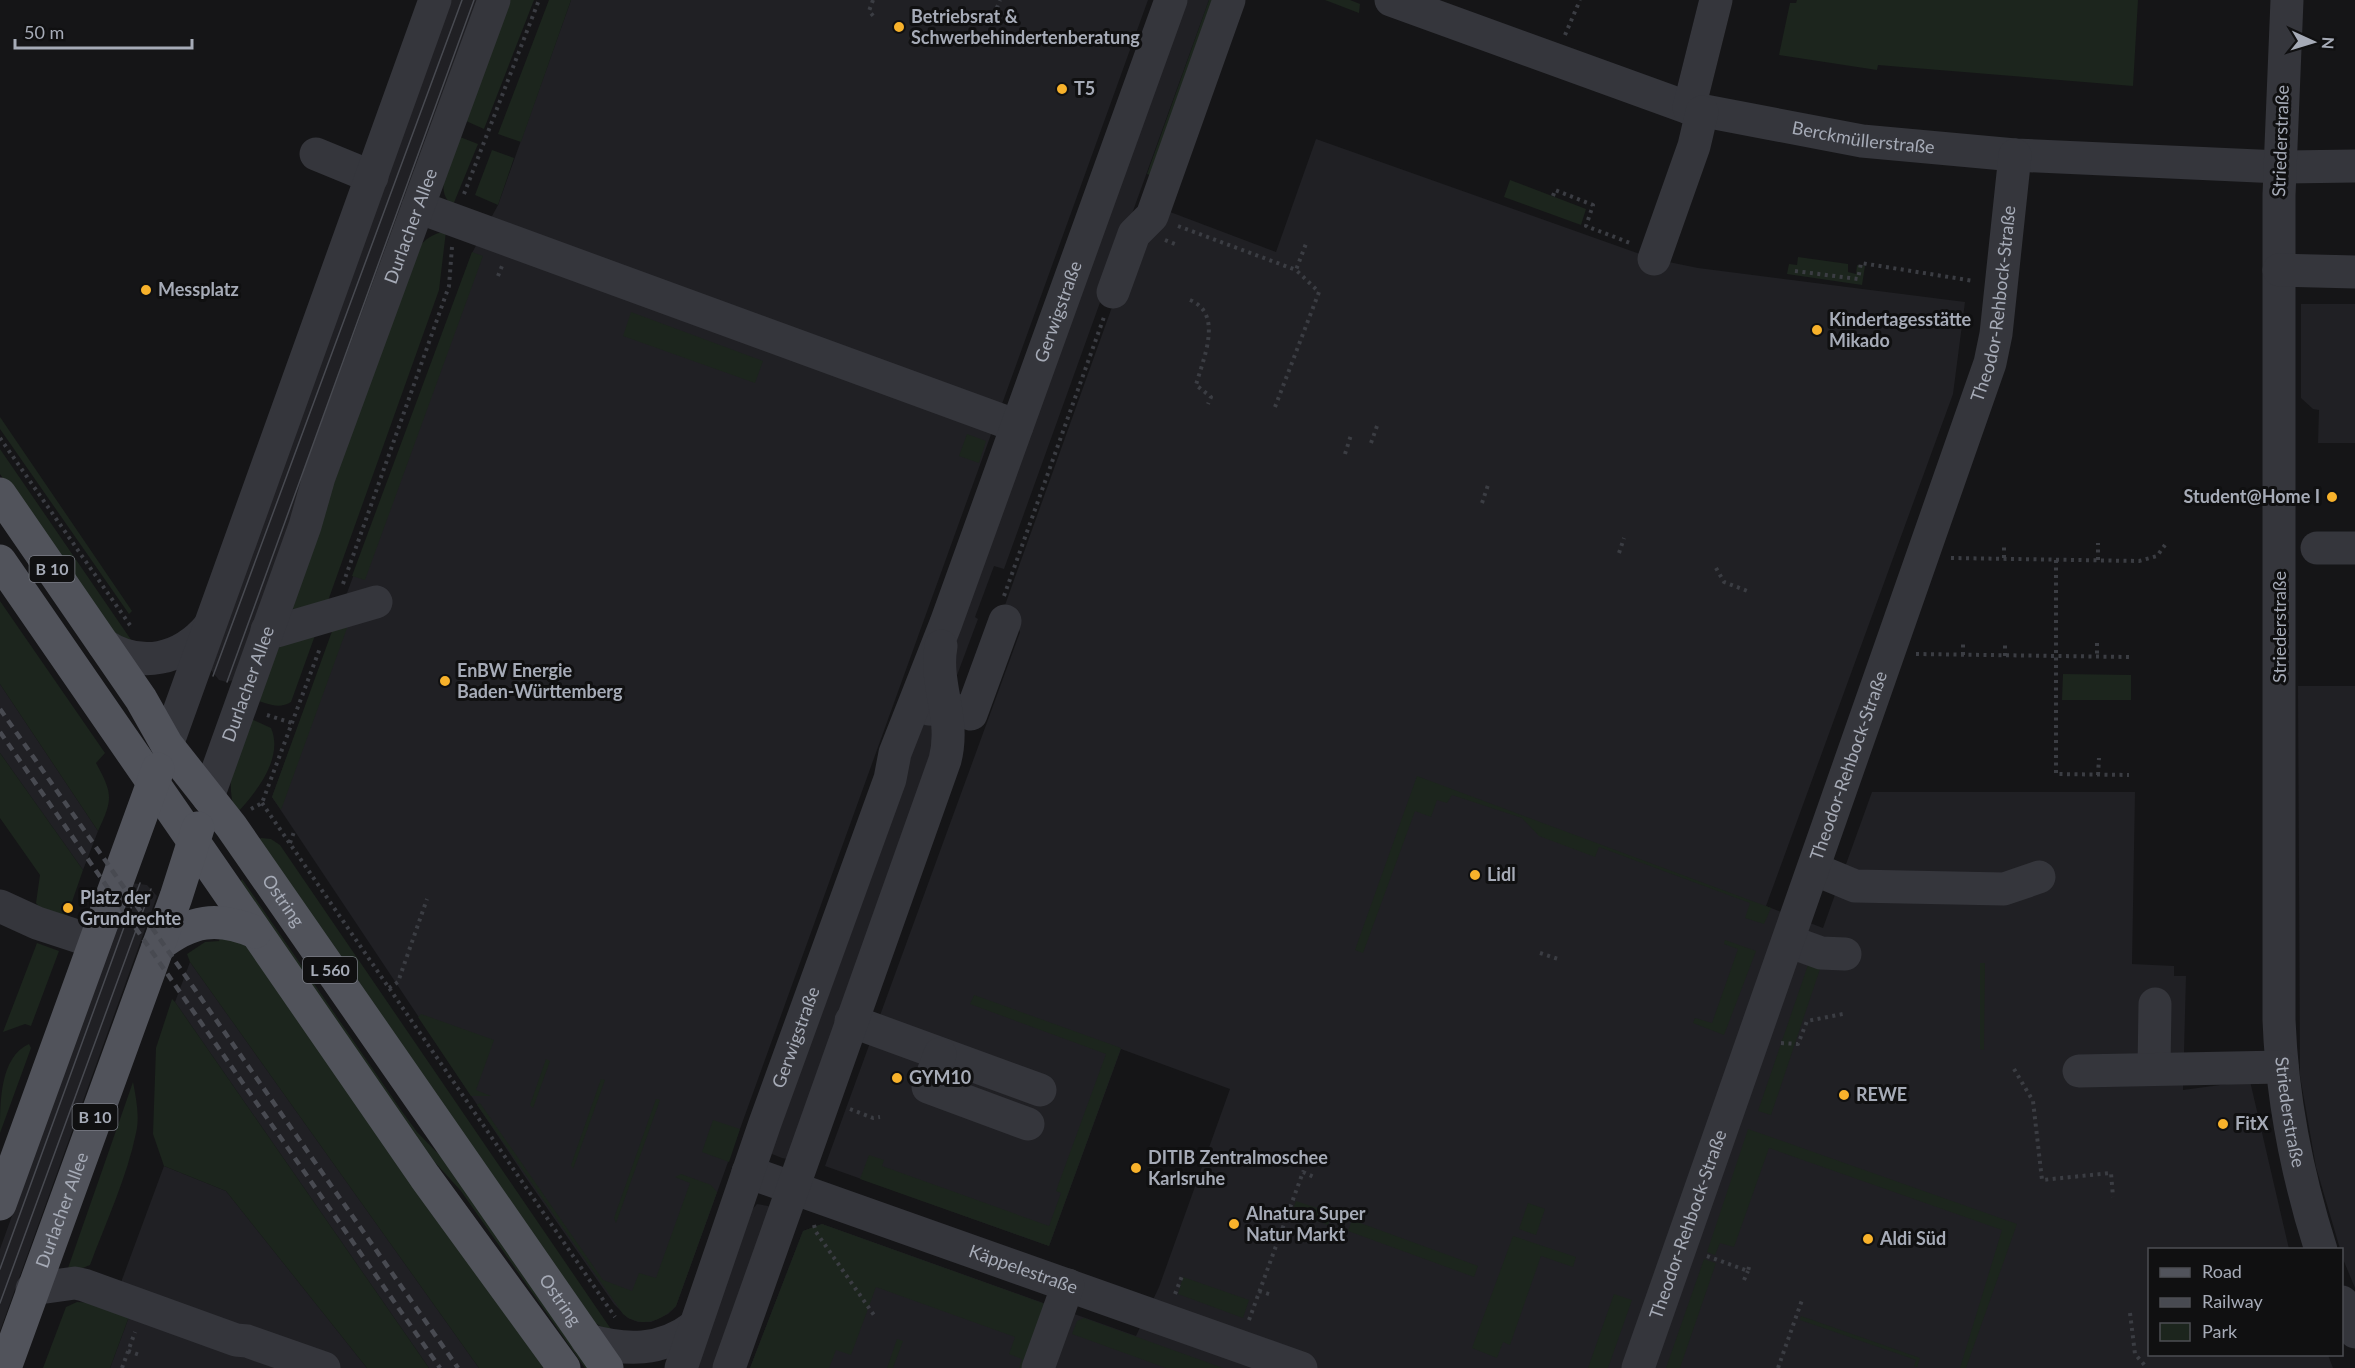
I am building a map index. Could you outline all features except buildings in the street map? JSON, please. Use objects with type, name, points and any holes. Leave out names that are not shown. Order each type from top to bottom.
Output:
[{"type":"main road","name":"Ostring","points":[[0,494],[141,699],[167,745],[231,826],[587,1340],[619,1358]]},
{"type":"main road","name":"Ostring","points":[[0,561],[425,1177],[564,1368]]},
{"type":"main road","points":[[0,1204],[167,745]]},
{"type":"main road","name":"Durlacher Allee","points":[[5,1368],[158,946],[208,797]]},
{"type":"main road","points":[[158,946],[186,927],[203,923],[226,922],[255,932]]},
{"type":"street","points":[[167,745],[269,467],[435,0]]},
{"type":"street","name":"Durlacher Allee","points":[[208,797],[494,0]]},
{"type":"street","name":"Gerwigstraße","points":[[681,1368],[748,1172],[890,779],[894,753],[946,623],[1171,0]]},
{"type":"street","points":[[1113,292],[1134,234],[1152,216],[1229,0]]},
{"type":"street","name":"Berckmüllerstraße","points":[[1391,0],[1695,110],[1862,141],[2015,155],[2280,167],[2355,166]]},
{"type":"street","points":[[1655,256],[1694,146],[1695,110],[1716,0]]},
{"type":"street","name":"Striederstraße","points":[[2287,0],[2280,167],[2279,270],[2278,974],[2282,1067],[2300,1176],[2320,1248]]},
{"type":"street","points":[[316,154],[372,177]]},
{"type":"street","name":"Theodor-Rehbock-Straße","points":[[1638,1368],[1993,351],[2015,155]]},
{"type":"street","points":[[418,207],[1017,426]]},
{"type":"street","points":[[2279,270],[2355,272]]},
{"type":"street","points":[[2317,548],[2355,548]]},
{"type":"street","points":[[267,630],[277,631],[376,602]]},
{"type":"street","points":[[912,707],[948,712],[962,711],[971,714],[1005,621]]},
{"type":"street","name":"Gerwigstraße","points":[[729,1368],[800,1190],[851,1021],[945,760],[950,738],[939,658],[946,623]]},
{"type":"street","points":[[104,645],[114,652],[139,659],[165,657],[190,646],[209,627]]},
{"type":"street","points":[[1814,869],[1855,886],[2004,889],[2039,877]]},
{"type":"street","points":[[0,906],[37,923],[95,942]]},
{"type":"street","points":[[1788,942],[1821,953],[1845,954]]},
{"type":"street","points":[[2154,1069],[2155,1004]]},
{"type":"street","points":[[851,1021],[1040,1090]]},
{"type":"street","points":[[940,1054],[928,1087],[1028,1124]]},
{"type":"street","points":[[2079,1071],[2282,1067]]},
{"type":"street","name":"Käppelestraße","points":[[748,1172],[1301,1368]]},
{"type":"street","points":[[32,1289],[75,1283],[324,1368]]},
{"type":"street","points":[[1038,1368],[1068,1285]]},
{"type":"street","points":[[2343,1304],[2355,1332]]},
{"type":"street","points":[[619,1358],[664,1344],[682,1336],[695,1326]]},
{"type":"path","points":[[538,0],[454,220],[449,286],[262,803],[616,1318],[619,1358]]},
{"type":"path","points":[[873,0],[869,11],[875,18]]},
{"type":"path","points":[[994,15],[1000,0]]},
{"type":"path","points":[[1556,60],[1580,0]]},
{"type":"path","points":[[1552,196],[1555,190],[1593,205],[1586,226],[1655,256]]},
{"type":"path","points":[[1152,216],[1296,270],[1319,292],[1275,407]]},
{"type":"path","points":[[1296,270],[1307,241]]},
{"type":"path","points":[[1794,271],[1858,279],[1861,263],[1966,279]]},
{"type":"path","points":[[498,276],[502,265]]},
{"type":"path","points":[[1005,621],[999,610],[1113,292]]},
{"type":"path","points":[[1190,300],[1198,303],[1208,317],[1208,345],[1196,385],[1210,397],[1209,404]]},
{"type":"path","points":[[1371,443],[1377,426]]},
{"type":"path","points":[[1345,454],[1352,435]]},
{"type":"path","points":[[0,438],[136,633]]},
{"type":"path","points":[[1482,503],[1488,485]]},
{"type":"path","points":[[1618,553],[1623,538]]},
{"type":"path","points":[[2004,543],[2004,558]]},
{"type":"path","points":[[2098,543],[2098,560]]},
{"type":"path","points":[[1922,557],[2139,561],[2157,556],[2165,545]]},
{"type":"path","points":[[2056,560],[2056,774],[2129,775]]},
{"type":"path","points":[[1716,568],[1724,582],[1750,592]]},
{"type":"path","points":[[1963,642],[1963,655]]},
{"type":"path","points":[[2005,643],[2005,656]]},
{"type":"path","points":[[2097,643],[2097,657]]},
{"type":"path","points":[[1888,655],[2130,657]]},
{"type":"path","points":[[2098,774],[2099,758]]},
{"type":"path","points":[[290,843],[295,830]]},
{"type":"path","points":[[389,988],[398,982],[427,899]]},
{"type":"path","points":[[1540,953],[1558,959]]},
{"type":"path","points":[[1777,1042],[1798,1044],[1806,1021],[1843,1014]]},
{"type":"path","points":[[2014,1069],[2033,1101],[2042,1180],[2111,1173],[2114,1197]]},
{"type":"path","points":[[1240,1347],[1277,1233],[1303,1172],[1316,1178]]},
{"type":"path","points":[[800,1190],[816,1232],[876,1318]]},
{"type":"path","points":[[1277,1233],[1293,1241]]},
{"type":"path","points":[[1682,1247],[1749,1269],[1744,1280]]},
{"type":"path","points":[[1259,1291],[1272,1295]]},
{"type":"path","points":[[1778,1368],[1802,1300]]},
{"type":"path","points":[[122,1368],[152,1310]]},
{"type":"path","points":[[2130,1313],[2135,1354],[2147,1368]]},
{"type":"path","points":[[129,1351],[140,1355]]},
{"type":"shaded area","points":[[450,0],[485,0],[236,679],[227,682],[219,680],[210,669]]},
{"type":"shaded area","points":[[571,0],[1148,0],[676,1306],[668,1314],[651,1322],[638,1322],[628,1318],[614,1304],[524,1175],[272,797],[472,253],[498,205]]},
{"type":"shaded area","points":[[1184,0],[1209,0],[1004,569],[994,566],[975,617],[978,619],[953,686],[949,653]]},
{"type":"shaded area","points":[[1316,139],[1654,259],[1698,268],[1965,302],[1953,394],[1766,906],[1823,928],[1872,792],[2135,792],[2132,964],[2174,966],[2174,976],[2186,976],[2183,1090],[2250,1081],[2289,1248],[2148,1248],[2148,1356],[2328,1356],[2333,1368],[750,1368],[803,1231],[822,1224],[1136,1336],[1159,1287],[1230,1089],[1121,1049],[1049,1246],[825,1166],[1020,632],[1005,605],[1149,204],[1276,252]]},
{"type":"shaded area","points":[[2301,304],[2355,304],[2355,443],[2318,443],[2319,410],[2313,409],[2301,398]]},
{"type":"shaded area","points":[[0,684],[98,831],[83,870],[0,753]]},
{"type":"shaded area","points":[[2298,686],[2355,686],[2355,1288],[2343,1259],[2343,1248],[2340,1248],[2316,1167],[2300,1076]]},
{"type":"shaded area","points":[[928,720],[938,738],[787,1159],[782,1158],[772,1154],[767,1148],[907,739]]},
{"type":"shaded area","points":[[132,883],[147,885],[157,896],[0,1331],[0,1249]]},
{"type":"shaded area","points":[[190,962],[479,1368],[429,1368],[175,1002]]},
{"type":"shaded area","points":[[164,1166],[226,1191],[367,1368],[110,1368],[130,1314],[120,1285]]},
{"type":"shaded area","points":[[757,1204],[772,1209],[717,1368],[697,1368],[751,1211]]},
{"type":"green space","points":[[510,0],[534,0],[484,129],[466,121]]},
{"type":"green space","points":[[549,0],[571,0],[521,142],[498,134]]},
{"type":"green space","points":[[1209,0],[1221,0],[1158,178],[1147,174]]},
{"type":"green space","points":[[1325,0],[1350,0],[1360,4],[1359,13]]},
{"type":"green space","points":[[1797,0],[2138,0],[2133,86],[1878,65],[1877,70],[1779,55],[1790,3],[1796,3]]},
{"type":"green space","points":[[460,137],[478,144],[453,205],[447,199],[444,183]]},
{"type":"green space","points":[[492,150],[514,158],[498,205],[475,195]]},
{"type":"green space","points":[[1510,180],[1586,209],[1581,225],[1504,197]]},
{"type":"green space","points":[[446,231],[439,290],[324,612],[281,622],[417,250],[430,237]]},
{"type":"green space","points":[[472,252],[483,256],[365,580],[352,576]]},
{"type":"green space","points":[[1798,257],[1848,264],[1848,272],[1856,274],[1857,265],[1865,266],[1862,285],[1787,274],[1789,264],[1797,265]]},
{"type":"green space","points":[[631,312],[763,361],[755,383],[623,336]]},
{"type":"green space","points":[[0,417],[132,611],[129,614],[0,429]]},
{"type":"green space","points":[[967,434],[986,441],[979,463],[959,456]]},
{"type":"green space","points":[[0,449],[136,647],[107,628],[0,474]]},
{"type":"green space","points":[[0,601],[105,753],[96,763],[106,782],[109,797],[98,831],[0,684]]},
{"type":"green space","points":[[351,617],[281,810],[272,797],[335,623]]},
{"type":"green space","points":[[318,627],[291,702],[277,706],[252,699],[275,640]]},
{"type":"green space","points":[[2063,674],[2131,675],[2131,700],[2062,700]]},
{"type":"green space","points":[[247,717],[271,728],[274,751],[266,774],[252,796],[236,814],[232,801],[231,777]]},
{"type":"green space","points":[[0,753],[83,870],[66,919],[44,912],[36,903],[40,875],[0,818]]},
{"type":"green space","points":[[1417,776],[1771,908],[1764,924],[1745,918],[1750,903],[1599,847],[1595,857],[1539,836],[1522,818],[1452,795],[1447,803],[1437,800],[1431,817],[1415,811],[1363,953],[1355,950]]},
{"type":"green space","points":[[261,838],[271,839],[280,845],[615,1335],[582,1315],[255,843]]},
{"type":"green space","points":[[242,879],[401,1110],[417,1132],[454,1170],[594,1368],[585,1368],[461,1191],[410,1135],[238,886]]},
{"type":"green space","points":[[221,934],[252,949],[546,1368],[479,1368],[190,962],[187,954],[205,942],[219,941]]},
{"type":"green space","points":[[1725,940],[1756,951],[1724,1035],[1693,1023],[1695,1018],[1712,1023],[1738,949],[1724,944]]},
{"type":"green space","points":[[37,943],[59,951],[31,1026],[25,1024],[3,1032]]},
{"type":"green space","points":[[1809,962],[1821,966],[1771,1115],[1758,1111]]},
{"type":"green space","points":[[1980,963],[1985,963],[1984,1050],[1980,1049]]},
{"type":"green space","points":[[974,995],[1121,1048],[1049,1246],[860,1179],[869,1155],[884,1160],[882,1166],[1049,1226],[1061,1193],[1056,1191],[1106,1054],[970,1004]]},
{"type":"green space","points":[[172,999],[429,1368],[367,1368],[226,1191],[164,1166],[153,1134],[156,1048]]},
{"type":"green space","points":[[421,1014],[494,1040],[476,1090],[491,1096],[471,1096],[418,1017]]},
{"type":"green space","points":[[29,1044],[31,1048],[0,1133],[0,1107],[7,1069],[19,1050]]},
{"type":"green space","points":[[546,1059],[550,1061],[533,1108],[530,1105]]},
{"type":"green space","points":[[601,1079],[605,1080],[573,1169],[571,1165]]},
{"type":"green space","points":[[133,1082],[138,1120],[122,1183],[90,1265],[73,1272],[67,1271]]},
{"type":"green space","points":[[656,1099],[660,1100],[616,1223],[614,1218]]},
{"type":"green space","points":[[480,1103],[603,1280],[632,1291],[639,1273],[656,1278],[690,1183],[675,1177],[681,1174],[711,1185],[717,1192],[676,1306],[664,1316],[651,1321],[637,1321],[623,1314],[477,1105]]},
{"type":"green space","points":[[713,1120],[740,1129],[729,1162],[702,1152]]},
{"type":"green space","points":[[1748,1129],[2017,1224],[1966,1368],[1960,1368],[2002,1230],[1769,1148],[1734,1247],[1720,1243],[1715,1255],[1707,1252]]},
{"type":"green space","points":[[1296,1201],[1332,1213],[1328,1225],[1292,1212]]},
{"type":"green space","points":[[1528,1203],[1545,1209],[1536,1235],[1519,1229]]},
{"type":"green space","points":[[1352,1220],[1478,1266],[1474,1277],[1348,1231]]},
{"type":"green space","points":[[822,1224],[1048,1305],[1028,1368],[1019,1368],[1022,1359],[1009,1354],[1015,1337],[876,1287],[851,1355],[836,1350],[829,1368],[750,1368],[803,1231]]},
{"type":"green space","points":[[1513,1236],[1576,1257],[1573,1267],[1541,1256],[1510,1345],[1503,1342],[1497,1358],[1472,1348]]},
{"type":"green space","points":[[1704,1259],[1716,1263],[1680,1368],[1666,1368]]},
{"type":"green space","points":[[1183,1277],[1249,1300],[1243,1318],[1178,1294]]},
{"type":"green space","points":[[1614,1294],[1632,1300],[1608,1368],[1588,1368]]},
{"type":"green space","points":[[77,1302],[97,1303],[130,1314],[110,1368],[43,1368],[66,1307]]},
{"type":"green space","points":[[1801,1316],[1920,1358],[1917,1367],[1914,1366],[1916,1360],[1800,1320]]},
{"type":"green space","points":[[1084,1318],[1223,1368],[1166,1368],[1072,1334],[1077,1321]]},
{"type":"green space","points":[[897,1339],[903,1341],[893,1368],[887,1368]]},
{"type":"tram line","points":[[213,676],[462,0]]},
{"type":"tram line","points":[[227,682],[474,0]]},
{"type":"tram line","points":[[0,1269],[140,883]]},
{"type":"tram line","points":[[0,1303],[151,889]]},
{"type":"railway","points":[[0,709],[458,1368]]},
{"type":"railway","points":[[0,732],[440,1368]]},
{"type":"place","name":"Betriebsrat & Schwerbehindertenberatung","points":[[899,27]]},
{"type":"place","name":"T5","points":[[1062,89]]},
{"type":"place","name":"Messplatz","points":[[146,290]]},
{"type":"place","name":"Kindertagesstätte Mikado","points":[[1817,330]]},
{"type":"place","name":"Student@Home I","points":[[2332,497]]},
{"type":"place","name":"EnBW Energie Baden-Württemberg","points":[[445,681]]},
{"type":"place","name":"Lidl","points":[[1475,875]]},
{"type":"place","name":"Platz der Grundrechte","points":[[68,908]]},
{"type":"place","name":"GYM10","points":[[897,1078]]},
{"type":"place","name":"REWE","points":[[1844,1095]]},
{"type":"place","name":"FitX","points":[[2223,1124]]},
{"type":"place","name":"DITIB Zentralmoschee Karlsruhe","points":[[1136,1168]]},
{"type":"place","name":"Alnatura Super Natur Markt","points":[[1234,1224]]},
{"type":"place","name":"Aldi Süd","points":[[1868,1239]]}]
